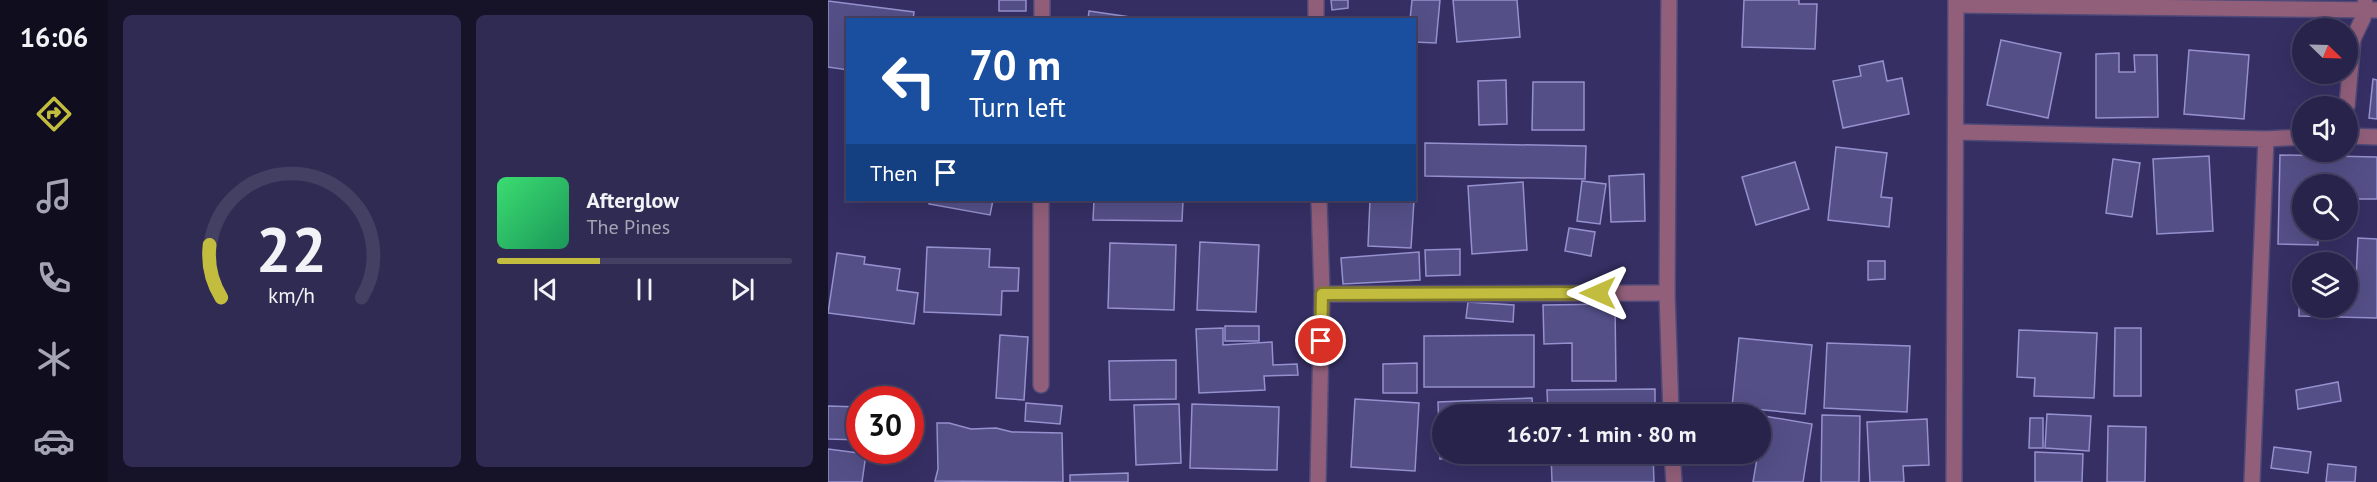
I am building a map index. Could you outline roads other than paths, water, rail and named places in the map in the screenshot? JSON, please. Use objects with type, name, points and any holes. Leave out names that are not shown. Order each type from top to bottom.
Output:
[{"type":"street","points":[[1042,0],[1042,18]]},
{"type":"street","points":[[1316,0],[1316,18]]},
{"type":"street","points":[[1669,0],[1666,293],[1671,404]]},
{"type":"street","points":[[1954,482],[1956,2],[2369,7],[2353,39],[2349,96]]},
{"type":"street","points":[[1957,132],[2266,139],[2292,138]]},
{"type":"street","points":[[2358,136],[2377,137]]},
{"type":"street","points":[[2253,482],[2266,139]]},
{"type":"street","points":[[1041,201],[1041,385]]},
{"type":"street","points":[[1318,482],[1322,294],[1319,201]]},
{"type":"street","points":[[1322,294],[1666,293]]},
{"type":"street","points":[[1673,464],[1674,482]]}]
